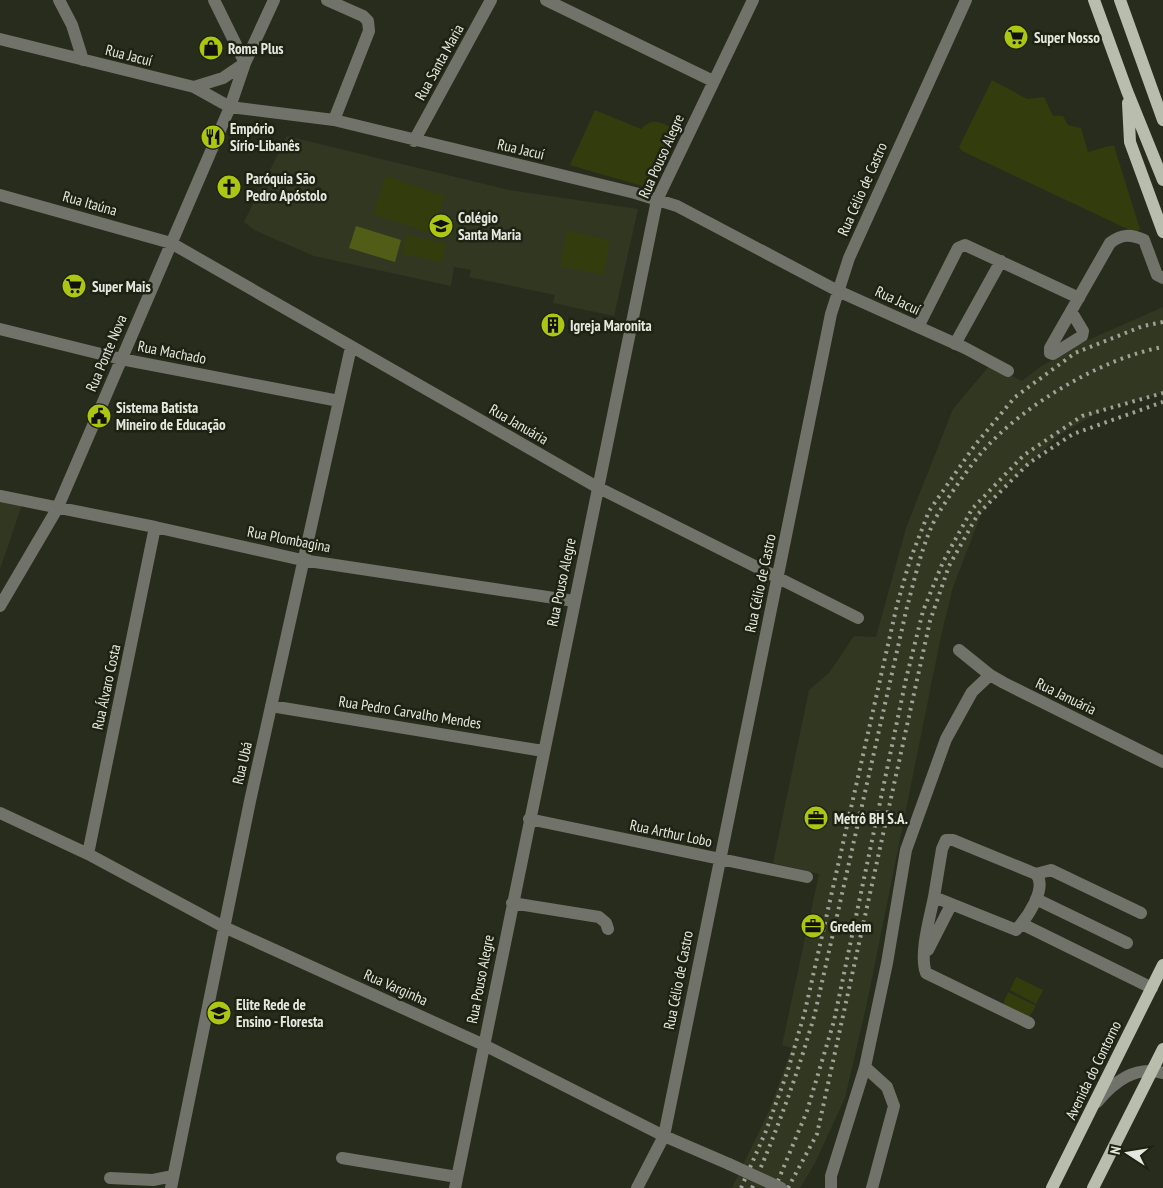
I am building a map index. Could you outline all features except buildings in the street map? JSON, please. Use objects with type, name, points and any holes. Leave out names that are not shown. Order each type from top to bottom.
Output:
[{"type":"main road","points":[[1094,0],[1127,91],[1163,180]]},
{"type":"main road","points":[[1120,0],[1163,120]]},
{"type":"main road","points":[[1127,91],[1130,142],[1163,232]]},
{"type":"main road","name":"Avenida do Contorno","points":[[1052,1188],[1163,965]]},
{"type":"main road","points":[[1093,1188],[1158,1071],[1163,1050]]},
{"type":"street","points":[[60,0],[72,25],[83,60]]},
{"type":"street","points":[[194,87],[223,78],[245,63],[214,0]]},
{"type":"street","name":"Rua Ponte Nova","points":[[0,606],[57,509],[230,107],[245,63],[274,0]]},
{"type":"street","points":[[328,0],[364,16],[368,21],[369,30],[368,39],[334,120]]},
{"type":"street","name":"Rua Santa Maria","points":[[414,140],[491,0]]},
{"type":"street","points":[[546,0],[712,81]]},
{"type":"street","name":"Rua Pouso Alegre","points":[[456,1182],[657,200],[712,81],[753,0]]},
{"type":"street","name":"Rua Célio de Castro","points":[[637,1188],[664,1136],[719,859],[838,291],[849,258],[966,0]]},
{"type":"street","name":"Rua Jacuí","points":[[0,39],[194,87],[230,107],[334,120],[677,206],[838,291],[955,344],[1008,371]]},
{"type":"street","name":"Rua Itaúna","points":[[0,195],[171,243]]},
{"type":"street","points":[[1071,311],[1110,243],[1118,236],[1124,235],[1144,240],[1157,275],[1163,278]]},
{"type":"street","name":"Rua Januária","points":[[171,243],[598,487],[858,618]]},
{"type":"street","points":[[918,327],[958,248],[969,245],[1079,298]]},
{"type":"street","points":[[955,344],[1001,261]]},
{"type":"street","name":"Rua Machado","points":[[0,329],[121,359],[339,401]]},
{"type":"street","name":"Rua Ubá","points":[[172,1182],[302,560],[351,347]]},
{"type":"street","name":"Rua Plombagina","points":[[0,496],[57,509],[155,527],[302,560],[574,601]]},
{"type":"street","name":"Rua Álvaro Costa","points":[[88,854],[155,527]]},
{"type":"street","name":"Rua Januária","points":[[959,650],[990,676],[1163,762]]},
{"type":"street","points":[[831,1188],[831,1176],[864,1067],[887,963],[906,850],[946,739],[972,692],[990,676]]},
{"type":"street","name":"Rua Pedro Carvalho Mendes","points":[[271,706],[543,750]]},
{"type":"street","name":"Rua Varginha","points":[[0,813],[88,854],[224,927],[484,1045],[664,1136],[781,1188]]},
{"type":"street","name":"Rua Arthur Lobo","points":[[529,819],[808,877]]},
{"type":"street","points":[[934,897],[1007,928],[1016,930],[1022,924],[1036,899],[1041,887],[1040,879],[1036,874],[953,840],[946,840],[942,849],[926,942],[923,966],[926,972],[1029,1023]]},
{"type":"street","points":[[1036,874],[1051,870],[1141,914]]},
{"type":"street","points":[[1036,899],[1127,943]]},
{"type":"street","points":[[512,903],[599,917],[606,923],[608,929]]},
{"type":"street","points":[[925,956],[951,905]]},
{"type":"street","points":[[1022,924],[1152,988]]},
{"type":"street","points":[[864,1067],[887,1087],[894,1106],[872,1188]]},
{"type":"street","points":[[1096,1102],[1113,1083],[1135,1072],[1158,1071]]},
{"type":"street","points":[[342,1158],[456,1182]]},
{"type":"street","points":[[110,1178],[172,1182]]},
{"type":"shaded area","points":[[992,80],[1027,99],[1044,97],[1053,116],[1063,116],[1068,125],[1081,128],[1088,152],[1114,146],[1140,229],[1136,233],[962,151],[959,147]]},
{"type":"shaded area","points":[[595,110],[641,129],[645,125],[658,122],[675,129],[652,189],[570,165]]},
{"type":"shaded area","name":"Colégio Santa Maria","points":[[287,136],[509,190],[638,209],[614,316],[553,303],[555,295],[469,277],[471,270],[454,267],[451,286],[314,256],[254,230],[244,222]]},
{"type":"shaded area","points":[[386,176],[445,196],[432,234],[373,214]]},
{"type":"shaded area","points":[[356,226],[401,240],[395,262],[349,248]]},
{"type":"shaded area","points":[[567,231],[610,240],[603,275],[560,266]]},
{"type":"shaded area","points":[[406,235],[446,243],[442,262],[402,254]]},
{"type":"shaded area","points":[[1163,307],[1163,393],[1104,409],[1058,436],[982,512],[953,587],[941,636],[867,1003],[845,1098],[815,1163],[800,1188],[732,1188],[769,1111],[792,1048],[782,1045],[819,874],[773,863],[809,690],[829,673],[854,636],[876,637],[906,528],[953,409],[990,365],[1022,381],[1040,367],[1079,344]]},
{"type":"shaded area","points":[[0,500],[22,505],[0,569]]},
{"type":"shaded area","points":[[1016,977],[1043,990],[1036,1004],[1010,990]]},
{"type":"shaded area","points":[[1008,992],[1036,1006],[1028,1019],[1002,1006]]},
{"type":"railway","points":[[741,1188],[766,1131],[788,1070],[805,1011],[897,605],[910,560],[929,511],[975,445],[1015,397],[1075,353],[1143,326],[1163,322]]},
{"type":"railway","points":[[752,1188],[802,1058],[815,1013],[907,607],[920,559],[933,524],[948,498],[976,459],[999,434],[1019,417],[1065,386],[1090,373],[1115,361],[1163,347]]},
{"type":"railway","points":[[775,1188],[807,1111],[834,1021],[906,679],[923,611],[943,562],[972,509],[1024,455],[1082,416],[1163,393]]},
{"type":"railway","points":[[788,1188],[817,1134],[930,621],[949,566],[978,514],[1029,463],[1073,434],[1163,402]]},
{"type":"place","name":"Super Nosso","points":[[1016,37]]},
{"type":"place","name":"Roma Plus","points":[[211,48]]},
{"type":"place","name":"Empório Sírio-Libanês","points":[[213,137]]},
{"type":"place","name":"Paróquia São Pedro Apóstolo","points":[[229,187]]},
{"type":"place","name":"Colégio Santa Maria","points":[[441,226]]},
{"type":"place","name":"Super Mais","points":[[74,286]]},
{"type":"place","name":"Igreja Maronita","points":[[553,325]]},
{"type":"place","name":"Sistema Batista Mineiro de Educação","points":[[99,416]]},
{"type":"place","name":"Metrô BH S.A.","points":[[816,818]]},
{"type":"place","name":"Gredem","points":[[813,926]]},
{"type":"place","name":"Elite Rede de Ensino - Floresta","points":[[219,1013]]}]
